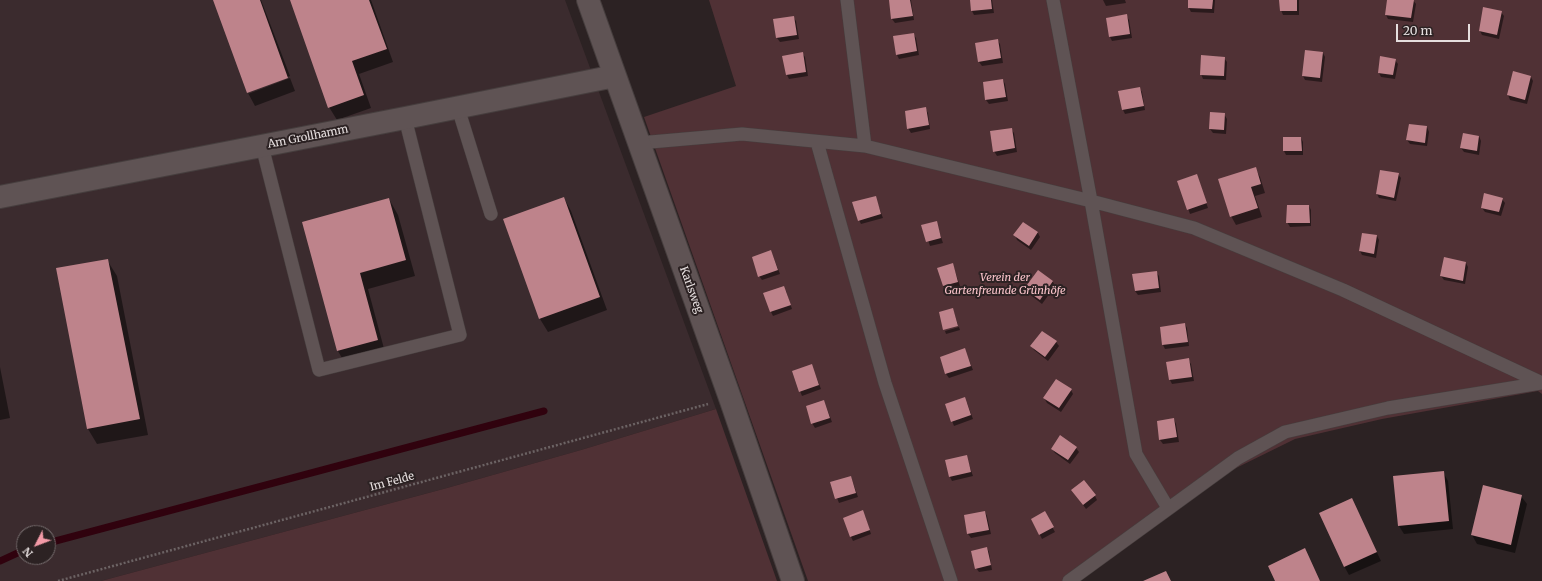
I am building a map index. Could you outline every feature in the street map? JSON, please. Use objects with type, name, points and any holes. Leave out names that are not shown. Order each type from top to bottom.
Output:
[{"type":"street","name":"Karlsweg","points":[[588,0],[730,398],[793,581]]},
{"type":"street","name":"Am Grollhamm","points":[[0,197],[615,76]]},
{"type":"lane","points":[[847,0],[865,146]]},
{"type":"lane","points":[[1053,0],[1091,201],[1136,454],[1168,508]]},
{"type":"lane","points":[[458,108],[491,214]]},
{"type":"lane","points":[[262,146],[319,370],[460,335],[405,118]]},
{"type":"lane","points":[[639,144],[742,134],[865,146],[1091,201],[1194,228],[1343,290],[1542,383]]},
{"type":"lane","points":[[817,142],[885,383],[951,581]]},
{"type":"lane","points":[[1069,581],[1238,458],[1285,432],[1388,408],[1542,383]]},
{"type":"path","name":"Im Felde","points":[[58,581],[730,398]]},
{"type":"shaded area","points":[[0,0],[565,0],[716,409],[581,450],[447,488],[101,581],[0,581]]},
{"type":"green space","name":"Verein der Gartenfreunde Grünhöfe","points":[[709,0],[1542,0],[1542,394],[1538,391],[1382,419],[1295,439],[1234,469],[1080,581],[808,581],[644,117],[736,86]]},
{"type":"green space","points":[[716,409],[777,581],[101,581],[447,488],[581,450]]},
{"type":"building","points":[[213,0],[260,0],[288,78],[247,93]]},
{"type":"building","points":[[290,0],[369,0],[387,49],[352,61],[364,95],[328,108]]},
{"type":"building","points":[[889,0],[910,0],[913,16],[891,19]]},
{"type":"building","points":[[970,0],[991,0],[992,9],[971,11]]},
{"type":"building","points":[[1188,0],[1213,0],[1212,9],[1188,8]]},
{"type":"building","points":[[1279,0],[1297,0],[1297,11],[1280,11]]},
{"type":"building","points":[[1387,0],[1414,0],[1411,18],[1385,15]]},
{"type":"building","points":[[1483,7],[1502,11],[1497,35],[1479,31]]},
{"type":"building","points":[[1127,14],[1130,34],[1109,37],[1106,18]]},
{"type":"building","points":[[794,16],[797,35],[776,38],[773,19]]},
{"type":"building","points":[[914,33],[917,51],[896,55],[893,36]]},
{"type":"building","points":[[998,39],[1001,58],[978,62],[975,43]]},
{"type":"building","points":[[1305,50],[1323,52],[1320,78],[1302,76]]},
{"type":"building","points":[[803,52],[806,72],[786,75],[782,56]]},
{"type":"building","points":[[1201,55],[1225,57],[1224,76],[1200,75]]},
{"type":"building","points":[[1380,56],[1396,59],[1393,75],[1378,73]]},
{"type":"building","points":[[1513,71],[1531,76],[1525,100],[1507,95]]},
{"type":"building","points":[[1003,79],[1006,97],[985,100],[983,82]]},
{"type":"building","points":[[1140,87],[1144,106],[1122,110],[1118,91]]},
{"type":"building","points":[[926,107],[929,125],[907,129],[905,111]]},
{"type":"building","points":[[1210,112],[1225,113],[1224,130],[1209,129]]},
{"type":"building","points":[[1409,124],[1427,126],[1425,143],[1406,140]]},
{"type":"building","points":[[1012,128],[1015,148],[993,152],[990,131]]},
{"type":"building","points":[[1463,133],[1479,136],[1477,151],[1460,148]]},
{"type":"building","points":[[1283,137],[1301,137],[1302,151],[1283,151]]},
{"type":"building","points":[[1256,167],[1261,184],[1251,187],[1258,208],[1230,217],[1218,179]]},
{"type":"building","points":[[1380,170],[1399,173],[1394,198],[1376,194]]},
{"type":"building","points":[[1197,174],[1207,203],[1187,210],[1177,181]]},
{"type":"building","points":[[1484,193],[1503,198],[1499,212],[1481,208]]},
{"type":"building","points":[[876,196],[881,214],[858,221],[852,202]]},
{"type":"building","points":[[564,197],[600,297],[539,319],[503,219]]},
{"type":"building","points":[[389,198],[406,260],[360,273],[378,340],[337,351],[302,222]]},
{"type":"building","points":[[1287,205],[1309,205],[1310,223],[1286,223]]},
{"type":"building","points":[[937,221],[941,238],[926,242],[921,225]]},
{"type":"building","points":[[1023,222],[1038,232],[1029,246],[1013,235]]},
{"type":"building","points":[[1362,233],[1377,235],[1374,254],[1359,251]]},
{"type":"building","points":[[771,250],[778,270],[758,277],[752,257]]},
{"type":"building","points":[[1444,257],[1466,262],[1463,281],[1440,276]]},
{"type":"building","points":[[108,259],[140,419],[87,429],[56,268]]},
{"type":"building","points":[[953,263],[958,282],[943,286],[937,268]]},
{"type":"building","points":[[1038,270],[1053,281],[1040,300],[1024,289]]},
{"type":"building","points":[[1157,271],[1159,288],[1135,291],[1132,274]]},
{"type":"building","points":[[784,286],[791,305],[770,312],[763,293]]},
{"type":"building","points":[[953,308],[958,326],[943,330],[939,312]]},
{"type":"building","points":[[1185,323],[1188,342],[1162,345],[1160,327]]},
{"type":"building","points":[[1042,331],[1057,341],[1045,357],[1030,346]]},
{"type":"building","points":[[965,348],[971,366],[945,374],[940,357]]},
{"type":"building","points":[[1189,358],[1192,377],[1169,380],[1166,362]]},
{"type":"building","points":[[812,364],[819,385],[799,392],[792,371]]},
{"type":"building","points":[[1056,379],[1072,389],[1059,408],[1043,398]]},
{"type":"building","points":[[965,397],[971,415],[951,422],[945,404]]},
{"type":"building","points":[[824,400],[830,418],[811,424],[806,406]]},
{"type":"building","points":[[1174,418],[1177,437],[1159,440],[1157,421]]},
{"type":"building","points":[[1060,435],[1077,447],[1068,460],[1051,449]]},
{"type":"building","points":[[967,455],[971,472],[949,477],[945,460]]},
{"type":"building","points":[[1444,471],[1449,521],[1398,526],[1393,476]]},
{"type":"building","points":[[851,476],[856,493],[835,499],[830,482]]},
{"type":"building","points":[[1084,480],[1096,495],[1083,505],[1071,490]]},
{"type":"building","points":[[1483,485],[1522,495],[1511,545],[1471,535]]},
{"type":"building","points":[[1352,498],[1377,552],[1344,567],[1319,513]]},
{"type":"building","points":[[863,510],[870,530],[850,537],[843,518]]},
{"type":"building","points":[[985,511],[989,530],[967,534],[964,515]]},
{"type":"building","points":[[1045,511],[1054,527],[1039,535],[1031,519]]},
{"type":"building","points":[[987,547],[991,565],[975,569],[971,551]]},
{"type":"building","points":[[1305,548],[1320,581],[1275,581],[1268,566]]},
{"type":"building","points":[[1166,571],[1171,581],[1143,581]]},
{"type":"waterway","points":[[56,541],[544,411]]},
{"type":"waterway","points":[[0,561],[16,554]]}]
